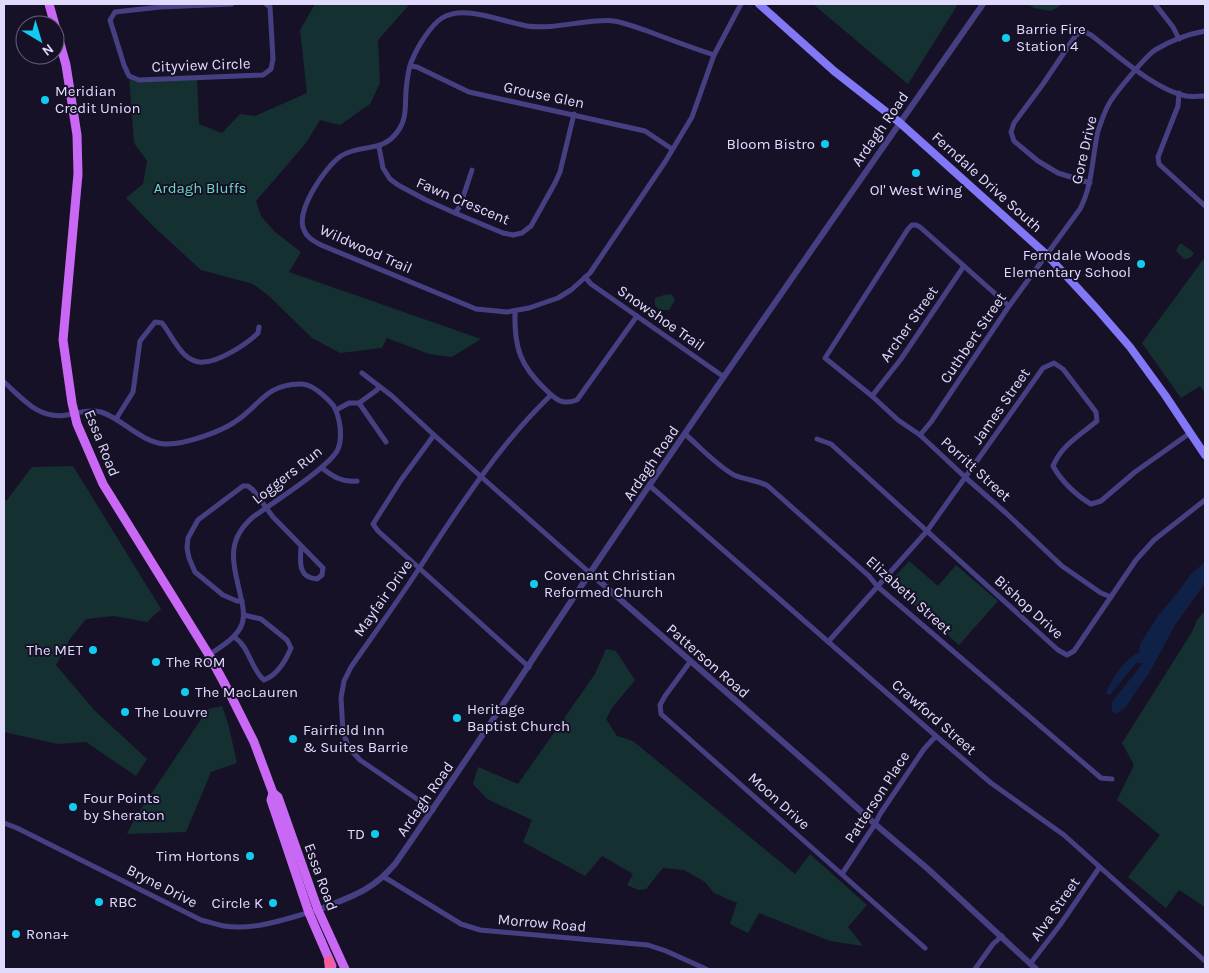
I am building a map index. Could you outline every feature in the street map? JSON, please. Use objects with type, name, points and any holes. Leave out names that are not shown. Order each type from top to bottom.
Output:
[{"type":"main road","name":"Essa Road","points":[[49,4],[66,65],[77,135],[78,174],[62,340],[74,414],[103,484],[209,655],[254,742],[273,793],[278,797],[331,966]]},
{"type":"main road","name":"Ferndale Drive South","points":[[759,4],[834,71],[899,122],[1047,255],[1128,344],[1205,455]]},
{"type":"main road","name":"Essa Road","points":[[313,912],[344,969]]},
{"type":"street","name":"Cityview Circle","points":[[232,4],[160,5],[115,12],[110,20],[129,76],[139,80],[263,75],[271,69],[273,58],[270,7],[266,4]]},
{"type":"street","name":"Wildwood Trail","points":[[379,147],[356,150],[343,155],[331,164],[322,176],[302,216],[303,230],[310,239],[476,309],[515,311],[558,298],[571,290],[590,273],[665,162],[692,117],[714,55],[741,4]]},
{"type":"street","name":"Ardagh Road","points":[[313,912],[372,887],[395,864],[724,377],[899,122],[983,4]]},
{"type":"street","points":[[1155,4],[1173,27],[1179,40]]},
{"type":"street","points":[[379,147],[394,137],[402,125],[410,66],[413,57],[431,28],[442,18],[455,13],[469,13],[527,26],[543,27],[577,22],[612,20],[714,55]]},
{"type":"street","points":[[1090,182],[1058,174],[1038,161],[1014,141],[1012,132],[1014,123],[1076,35],[1083,31],[1091,35],[1137,70],[1158,84],[1179,94],[1205,96]]},
{"type":"street","name":"Gore Drive","points":[[1047,255],[1086,198],[1098,130],[1109,102],[1145,58],[1156,50],[1193,33],[1205,31]]},
{"type":"street","name":"Grouse Glen","points":[[410,66],[417,67],[469,92],[645,131],[672,149]]},
{"type":"street","points":[[1179,94],[1178,106],[1158,157],[1159,164],[1203,204],[1205,197]]},
{"type":"street","name":"Fawn Crescent","points":[[379,147],[383,168],[390,179],[398,185],[455,213],[503,233],[513,235],[522,233],[531,226],[555,183],[560,172],[574,114]]},
{"type":"street","points":[[455,213],[460,206],[472,170]]},
{"type":"street","name":"Porritt Street","points":[[964,266],[920,228],[912,225],[908,228],[825,358],[898,420],[920,435],[1062,566],[1101,593],[1111,597]]},
{"type":"street","name":"Cuthbert Street","points":[[920,435],[931,422],[1008,306],[1047,255]]},
{"type":"street","points":[[964,266],[1008,306]]},
{"type":"street","name":"Archer Street","points":[[872,396],[901,359],[964,266]]},
{"type":"street","name":"Snowshoe Trail","points":[[585,277],[591,284],[724,377]]},
{"type":"street","points":[[515,311],[517,345],[525,367],[531,377],[557,400],[567,404],[578,400],[637,316]]},
{"type":"street","points":[[116,420],[133,392],[140,340],[155,322],[162,323],[184,355],[202,362],[217,358],[249,341],[258,333],[259,327]]},
{"type":"street","name":"James Street","points":[[828,642],[928,530],[1043,368],[1054,363],[1063,369],[1096,412],[1097,422],[1067,445],[1058,455],[1053,466],[1057,474],[1070,487],[1083,499],[1092,504],[1101,501],[1135,472],[1190,433]]},
{"type":"street","name":"Patterson Road","points":[[362,373],[928,869],[1036,969]]},
{"type":"street","points":[[4,382],[33,408],[44,414],[54,417],[96,411],[116,420],[136,433],[164,444],[184,441],[214,432],[239,420],[270,391],[280,386],[302,384],[324,395],[336,410],[349,403],[359,404],[375,392],[379,386]]},
{"type":"street","name":"Mayfair Drive","points":[[432,810],[360,760],[349,748],[343,732],[341,698],[344,682],[351,667],[482,477],[514,436],[552,395]]},
{"type":"street","points":[[359,404],[386,442]]},
{"type":"street","name":"Loggers Run","points":[[244,615],[232,558],[234,543],[244,526],[266,507],[322,468],[338,450],[340,430],[336,410]]},
{"type":"street","name":"Elizabeth Street","points":[[686,434],[731,473],[746,480],[768,486],[869,576],[877,586],[1102,778],[1112,779]]},
{"type":"street","points":[[434,435],[401,480],[373,524],[378,531],[529,667]]},
{"type":"street","name":"Bishop Drive","points":[[817,439],[830,444],[928,530],[942,546],[1058,650],[1066,655],[1074,651],[1136,560],[1154,540],[1205,500]]},
{"type":"street","points":[[322,468],[332,477],[351,482],[357,481]]},
{"type":"street","points":[[242,601],[236,601],[222,595],[195,572],[189,558],[188,538],[198,520],[243,486],[248,486],[301,547],[323,568],[322,575],[317,580],[311,579],[304,574],[300,567],[301,547]]},
{"type":"street","name":"Crawford Street","points":[[650,486],[991,783],[1064,835],[1205,961]]},
{"type":"street","points":[[209,655],[234,636],[242,626],[244,615],[261,619],[287,640],[291,648],[285,663],[271,677],[264,680],[260,676],[246,648],[234,636]]},
{"type":"street","name":"Moon Drive","points":[[690,662],[660,705],[662,714],[668,722],[756,797],[925,948]]},
{"type":"street","name":"Patterson Place","points":[[842,874],[885,806],[924,749],[936,736]]},
{"type":"street","name":"Bryne Drive","points":[[4,823],[202,920],[224,926],[246,927],[313,912]]},
{"type":"street","name":"Alva Street","points":[[1030,964],[1060,925],[1099,868]]},
{"type":"street","name":"Morrow Road","points":[[384,877],[461,924],[480,930],[648,945],[706,969]]},
{"type":"street","points":[[975,969],[993,944],[1002,936]]},
{"type":"green space","name":"Ardagh Bluffs","points":[[315,4],[410,4],[378,40],[380,83],[370,104],[340,125],[320,120],[306,143],[256,201],[261,216],[275,232],[301,252],[289,272],[481,339],[452,357],[429,354],[387,338],[382,348],[340,353],[312,338],[269,296],[253,284],[201,270],[153,226],[126,198],[143,184],[147,161],[134,143],[129,76],[139,80],[197,78],[199,124],[222,133],[240,114],[255,116],[307,93],[300,30]]},
{"type":"green space","points":[[813,4],[958,4],[908,84]]},
{"type":"green space","points":[[1028,4],[1063,4],[1051,11],[1034,8]]},
{"type":"green space","points":[[1179,244],[1182,244],[1194,253],[1192,256],[1184,259],[1176,251]]},
{"type":"green space","points":[[1205,257],[1205,393],[1200,386],[1181,398],[1142,343]]},
{"type":"green space","points":[[671,294],[675,300],[669,310],[661,310],[655,306],[655,298]]},
{"type":"green space","points":[[73,466],[161,609],[147,622],[114,616],[86,619],[70,639],[56,665],[94,710],[147,759],[136,776],[86,742],[58,744],[4,732],[4,501],[7,500],[32,467]]},
{"type":"green space","points":[[909,561],[938,586],[956,565],[998,601],[959,645],[889,583]]},
{"type":"green space","points":[[1205,611],[1205,907],[1179,890],[1166,908],[1128,877],[1160,835],[1117,800],[1134,765],[1122,743],[1192,632],[1197,620]]},
{"type":"green space","points":[[606,649],[616,651],[635,680],[612,708],[606,719],[617,736],[633,741],[795,874],[810,854],[867,905],[848,927],[863,946],[830,941],[759,913],[748,933],[730,924],[737,903],[714,893],[705,882],[684,870],[663,868],[646,889],[638,890],[627,885],[633,874],[602,856],[585,876],[523,842],[532,820],[487,799],[473,784],[478,767],[518,784],[595,674]]},
{"type":"green space","points":[[222,706],[237,763],[211,772],[186,832],[127,834],[135,818],[208,709]]},
{"type":"water","points":[[1205,562],[1205,583],[1175,625],[1148,675],[1125,708],[1116,714],[1112,711],[1112,702],[1143,663],[1136,663],[1110,695],[1106,694],[1111,683],[1124,664],[1139,653],[1140,644],[1158,616],[1190,575]]},
{"type":"waterway","points":[[747,4],[757,13]]},
{"type":"place","name":"Barrie Fire Station 4","points":[[1006,38]]},
{"type":"place","name":"Meridian Credit Union","points":[[45,100]]},
{"type":"place","name":"Bloom Bistro","points":[[825,144]]},
{"type":"place","name":"Ol' West Wing","points":[[916,173]]},
{"type":"place","name":"Ferndale Woods Elementary School","points":[[1141,264]]},
{"type":"place","name":"Covenant Christian Reformed Church","points":[[534,584]]},
{"type":"place","name":"The MET","points":[[93,650]]},
{"type":"place","name":"The ROM","points":[[156,662]]},
{"type":"place","name":"The MacLauren","points":[[185,692]]},
{"type":"place","name":"The Louvre","points":[[125,712]]},
{"type":"place","name":"Heritage Baptist Church","points":[[457,718]]},
{"type":"place","name":"Fairfield Inn & Suites Barrie","points":[[293,739]]},
{"type":"place","name":"Four Points by Sheraton","points":[[73,807]]},
{"type":"place","name":"TD","points":[[375,834]]},
{"type":"place","name":"Tim Hortons","points":[[250,856]]},
{"type":"place","name":"RBC","points":[[99,902]]},
{"type":"place","name":"Circle K","points":[[273,903]]},
{"type":"place","name":"Rona+","points":[[16,934]]}]
